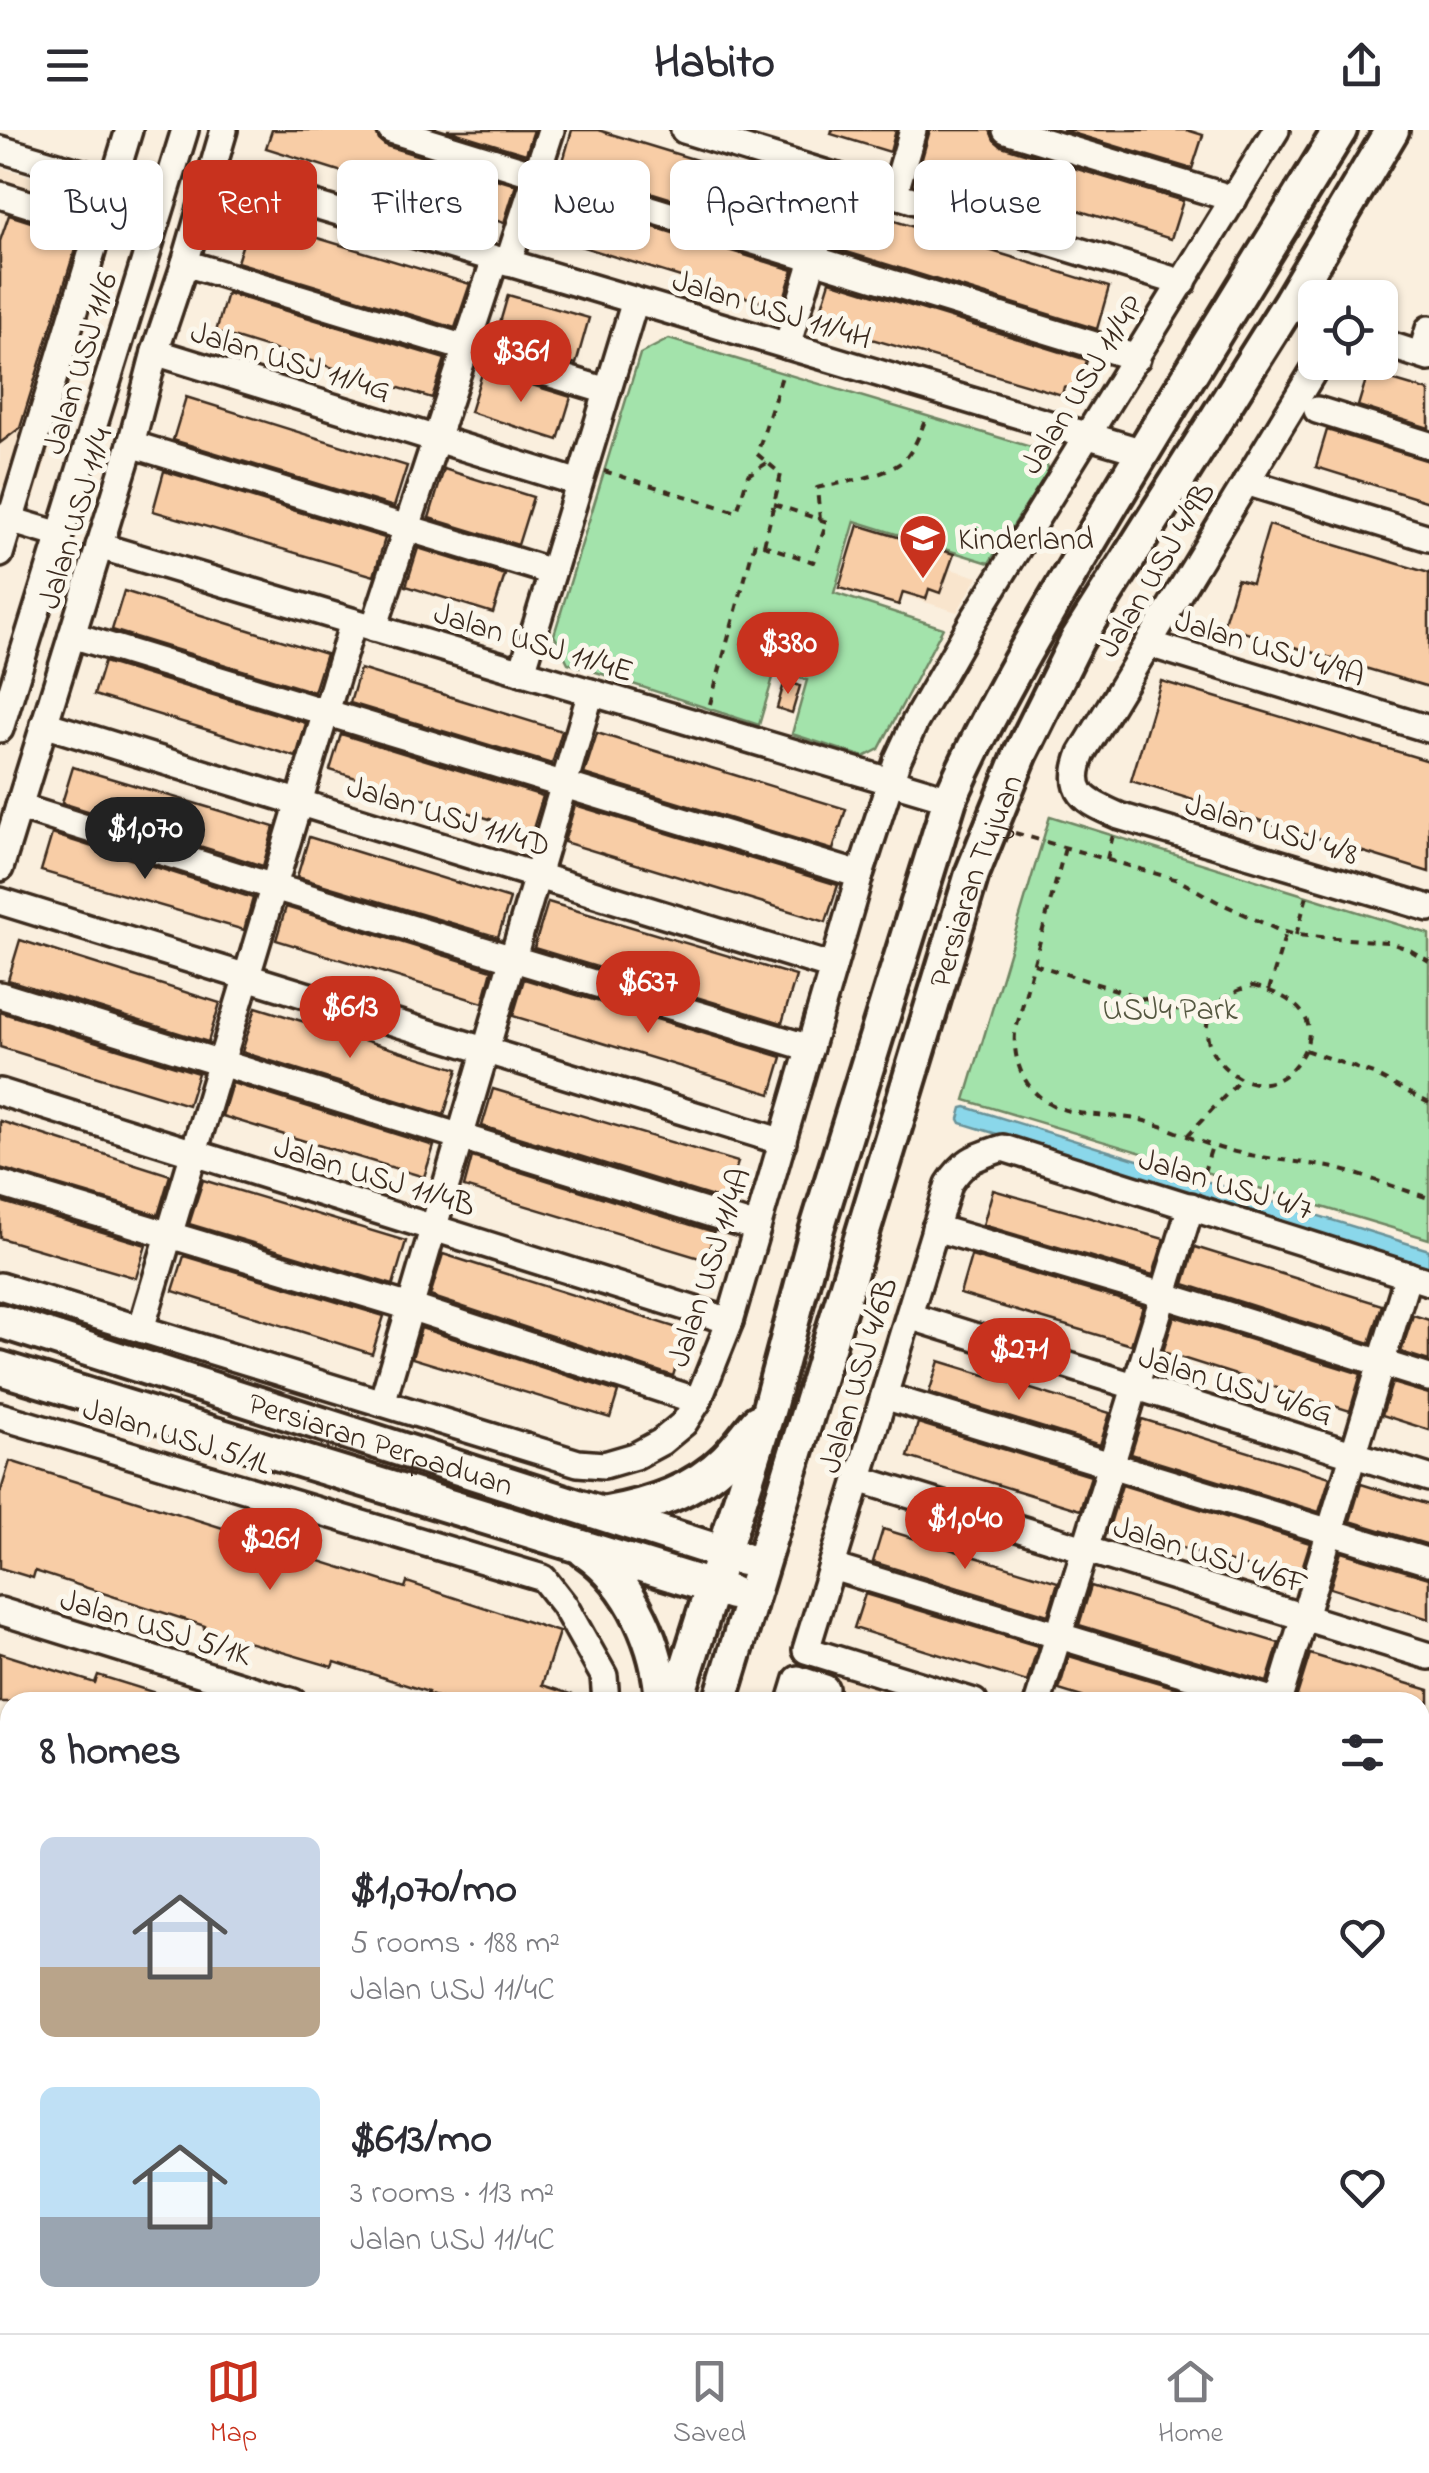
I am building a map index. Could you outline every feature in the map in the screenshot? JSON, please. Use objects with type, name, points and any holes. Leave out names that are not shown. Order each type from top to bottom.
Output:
[{"type":"main road","name":"Persiaran Tujuan","points":[[679,1692],[769,1408],[815,1235],[950,799],[1010,676],[1340,130]]},
{"type":"main road","name":"Persiaran Tujuan","points":[[1317,280],[1392,130]]},
{"type":"main road","name":"Persiaran Tujuan","points":[[723,1692],[972,874],[1021,753],[1077,640],[1298,316]]},
{"type":"main road","name":"Persiaran Perpaduan","points":[[0,1322],[762,1565]]},
{"type":"main road","name":"Persiaran Perpaduan","points":[[0,1368],[750,1600]]},
{"type":"main road","points":[[602,1514],[662,1500],[704,1478],[726,1459],[769,1408]]},
{"type":"main road","points":[[577,1545],[596,1559],[637,1612],[652,1645],[662,1692]]},
{"type":"street","points":[[119,160],[129,130]]},
{"type":"street","name":"Jalan USJ 11/6","points":[[0,729],[185,130]]},
{"type":"street","name":"Jalan USJ 11/4","points":[[214,160],[224,130]]},
{"type":"street","points":[[391,130],[518,169]]},
{"type":"street","points":[[541,160],[551,130]]},
{"type":"street","points":[[684,130],[782,160]]},
{"type":"street","points":[[913,130],[894,195],[1182,283]]},
{"type":"street","points":[[1006,130],[1234,200]]},
{"type":"street","name":"Jalan USJ 11/4P","points":[[889,780],[941,675],[1234,200],[1270,131]]},
{"type":"street","points":[[0,149],[36,160]]},
{"type":"street","points":[[1,198],[30,206]]},
{"type":"street","name":"Jalan USJ 11/4H","points":[[317,206],[1142,452]]},
{"type":"street","points":[[650,209],[1137,358]]},
{"type":"street","points":[[141,1329],[326,713],[407,527],[466,348],[518,221]]},
{"type":"street","points":[[0,554],[12,472],[91,250]]},
{"type":"street","name":"Jalan USJ 11/4","points":[[0,868],[132,444],[154,352],[190,250]]},
{"type":"street","points":[[787,346],[816,250]]},
{"type":"street","points":[[186,263],[607,392]]},
{"type":"street","points":[[522,672],[635,301]]},
{"type":"street","points":[[1398,348],[1425,357],[1429,329]]},
{"type":"street","name":"Jalan USJ 11/4G","points":[[154,352],[436,439],[582,474]]},
{"type":"street","name":"Jalan USJ 4/9B","points":[[1098,807],[1085,800],[1076,784],[1076,768],[1082,753],[1308,380]]},
{"type":"street","points":[[1317,410],[1429,445]]},
{"type":"street","points":[[132,444],[552,572]]},
{"type":"street","points":[[1246,482],[1429,538]]},
{"type":"street","points":[[5,519],[60,535]]},
{"type":"street","name":"Jalan USJ 11/4E","points":[[99,546],[950,799]]},
{"type":"street","points":[[72,635],[860,875]]},
{"type":"street","name":"Jalan USJ 4/9A","points":[[1148,644],[1429,729]]},
{"type":"street","points":[[382,1403],[591,692]]},
{"type":"street","name":"Jalan USJ 11/4D","points":[[44,724],[834,967]]},
{"type":"street","name":"Jalan USJ 11/4A","points":[[0,1286],[578,1463],[604,1465],[635,1456],[661,1442],[684,1423],[698,1401],[730,1320],[889,780]]},
{"type":"street","points":[[19,807],[810,1048]]},
{"type":"street","name":"Jalan USJ 4/8","points":[[1098,807],[1429,908]]},
{"type":"street","points":[[0,902],[782,1142]]},
{"type":"street","points":[[0,995],[757,1228]]},
{"type":"street","name":"Jalan USJ 11/4B","points":[[0,1092],[730,1320]]},
{"type":"street","name":"Jalan USJ 4/7","points":[[1003,1148],[1419,1278]]},
{"type":"street","name":"Jalan USJ 4/6B","points":[[916,1692],[806,1650],[950,1184],[970,1159],[1003,1148]]},
{"type":"street","points":[[0,1184],[410,1308],[698,1401]]},
{"type":"street","points":[[1041,1692],[1191,1206]]},
{"type":"street","points":[[936,1228],[1429,1378]]},
{"type":"street","points":[[1281,1692],[1382,1364],[1419,1278]]},
{"type":"street","name":"Jalan USJ 4/6G","points":[[909,1316],[1429,1478]]},
{"type":"street","points":[[884,1396],[1429,1562]]},
{"type":"street","name":"Jalan USJ 5/1L","points":[[0,1416],[544,1578],[604,1676],[605,1692]]},
{"type":"street","name":"Jalan USJ 4/6F","points":[[859,1479],[1429,1656]]},
{"type":"street","points":[[832,1567],[1246,1692]]},
{"type":"street","name":"Jalan USJ 5/1K","points":[[0,1611],[261,1692]]},
{"type":"street","points":[[794,1692],[798,1679],[825,1688],[824,1692]]},
{"type":"path","points":[[764,545],[781,474],[757,454],[782,373]]},
{"type":"path","points":[[820,520],[818,488],[867,477],[904,460],[926,416]]},
{"type":"path","points":[[582,474],[738,512],[748,476],[767,462]]},
{"type":"path","points":[[708,708],[756,542],[813,562],[827,522],[774,504]]},
{"type":"path","points":[[991,826],[1178,880],[1286,932],[1387,942],[1429,961]]},
{"type":"path","points":[[1065,848],[1015,1033],[1013,1051],[1033,1092],[1058,1108],[1146,1121],[1212,1146],[1344,1171],[1429,1198]]},
{"type":"path","points":[[1296,935],[1314,874]]},
{"type":"path","points":[[1269,990],[1286,932]]},
{"type":"path","points":[[1034,964],[1208,1019]]},
{"type":"path","points":[[1252,986],[1289,999],[1304,1014],[1310,1029],[1305,1050],[1291,1071],[1268,1082],[1241,1079],[1229,1072],[1206,1042],[1208,1019],[1227,994],[1252,986]]},
{"type":"path","points":[[1305,1050],[1374,1074],[1429,1104]]},
{"type":"path","points":[[1187,1136],[1241,1079]]},
{"type":"path","points":[[1202,1178],[1212,1146]]},
{"type":"shaded area","points":[[0,167],[30,176],[30,250],[109,250],[35,497],[0,487]]},
{"type":"shaded area","name":"Kinderland","points":[[875,547],[978,577],[957,612],[870,585]]},
{"type":"shaded area","points":[[838,1676],[889,1692],[832,1692]]},
{"type":"green space","points":[[669,339],[1041,450],[1049,470],[989,563],[855,521],[834,593],[943,628],[879,749],[864,757],[792,734],[807,680],[775,671],[759,725],[568,663],[554,635],[640,354]]},
{"type":"green space","name":"USJ4 Park","points":[[1050,816],[1429,934],[1429,1239],[965,1100]]},
{"type":"water","points":[[962,1108],[1429,1250],[1429,1267],[961,1123]]},
{"type":"building","points":[[272,130],[375,130],[386,146],[433,160],[337,160],[337,170],[317,164],[317,160],[266,148]]},
{"type":"building","points":[[447,130],[534,130],[526,154]]},
{"type":"building","points":[[572,130],[598,130],[697,160],[670,160],[670,198],[650,192],[650,160],[563,160]]},
{"type":"building","points":[[832,130],[896,130],[890,152],[831,134]]},
{"type":"building","points":[[930,130],[990,130],[1001,146],[1047,160],[922,160]]},
{"type":"building","points":[[1062,130],[1187,130],[1203,135],[1192,169]]},
{"type":"building","points":[[1076,169],[1183,201],[1171,239],[1076,210]]},
{"type":"building","points":[[498,180],[516,185],[504,223],[498,221]]},
{"type":"building","points":[[9,215],[30,222],[30,250],[75,250],[20,428],[0,443],[0,241]]},
{"type":"building","points":[[894,221],[914,227],[914,250],[989,250],[1109,287],[1097,329],[840,250],[894,250]]},
{"type":"building","points":[[650,226],[670,232],[670,250],[728,250],[793,270],[781,308],[593,250],[650,250]]},
{"type":"building","points":[[317,238],[337,244],[337,250],[357,250],[470,284],[455,328],[237,262],[241,250],[317,250]]},
{"type":"building","points":[[830,281],[1087,360],[1078,391],[1064,387],[1062,395],[817,323]]},
{"type":"building","points":[[227,293],[445,359],[432,398],[216,332]]},
{"type":"building","points":[[508,295],[589,318],[576,364],[495,340]]},
{"type":"building","points":[[483,370],[571,397],[558,440],[470,412]]},
{"type":"building","points":[[1366,380],[1392,380],[1429,391],[1429,428],[1358,406]]},
{"type":"building","points":[[186,397],[407,466],[394,507],[173,440]]},
{"type":"building","points":[[1327,430],[1429,461],[1429,502],[1316,467]]},
{"type":"building","points":[[444,469],[533,497],[518,545],[429,518]]},
{"type":"building","points":[[164,471],[385,538],[374,576],[153,511]]},
{"type":"building","points":[[858,525],[954,554],[940,593],[929,589],[926,599],[903,592],[899,605],[839,588]]},
{"type":"building","points":[[1269,525],[1429,573],[1429,687],[1223,626],[1237,579],[1252,583]]},
{"type":"building","points":[[418,548],[505,575],[493,613],[406,586]]},
{"type":"building","points":[[124,591],[326,654],[314,692],[112,630]]},
{"type":"building","points":[[104,662],[306,723],[296,757],[94,695]]},
{"type":"building","points":[[360,669],[562,731],[552,764],[350,703]]},
{"type":"building","points":[[785,680],[800,686],[792,713],[777,708]]},
{"type":"building","points":[[1161,681],[1429,761],[1429,872],[1131,781]]},
{"type":"building","points":[[597,733],[846,809],[833,850],[584,774]]},
{"type":"building","points":[[341,734],[543,796],[532,832],[330,770]]},
{"type":"building","points":[[73,767],[274,827],[263,866],[62,803]]},
{"type":"building","points":[[575,805],[838,885],[826,922],[564,842]]},
{"type":"building","points":[[52,834],[253,898],[244,930],[41,871]]},
{"type":"building","points":[[309,837],[510,899],[498,937],[297,877]]},
{"type":"building","points":[[548,902],[796,976],[782,1023],[534,948]]},
{"type":"building","points":[[286,907],[492,970],[483,1003],[276,940]]},
{"type":"building","points":[[20,940],[220,1003],[208,1042],[8,980]]},
{"type":"building","points":[[524,979],[782,1057],[771,1094],[513,1016]]},
{"type":"building","points":[[256,1007],[458,1069],[444,1115],[242,1052]]},
{"type":"building","points":[[0,1012],[198,1073],[188,1105],[0,1047]]},
{"type":"building","points":[[232,1083],[434,1146],[424,1177],[222,1116]]},
{"type":"building","points":[[493,1089],[738,1162],[726,1201],[482,1126]]},
{"type":"building","points":[[0,1121],[170,1175],[158,1215],[0,1168]]},
{"type":"building","points":[[472,1157],[714,1232],[706,1260],[464,1187]]},
{"type":"building","points":[[203,1180],[406,1241],[393,1285],[189,1224]]},
{"type":"building","points":[[993,1190],[1164,1239],[1153,1275],[983,1225]]},
{"type":"building","points":[[0,1201],[146,1245],[136,1278],[0,1238]]},
{"type":"building","points":[[1195,1247],[1382,1305],[1370,1343],[1184,1284]]},
{"type":"building","points":[[443,1254],[687,1331],[673,1376],[430,1296]]},
{"type":"building","points":[[184,1256],[384,1316],[372,1354],[173,1291]]},
{"type":"building","points":[[971,1256],[1143,1306],[1131,1345],[960,1294]]},
{"type":"building","points":[[1413,1315],[1429,1320],[1429,1361],[1401,1352]]},
{"type":"building","points":[[1174,1316],[1361,1374],[1350,1411],[1163,1352]]},
{"type":"building","points":[[421,1328],[618,1392],[610,1418],[412,1358]]},
{"type":"building","points":[[939,1361],[1110,1413],[1100,1445],[929,1393]]},
{"type":"building","points":[[1392,1383],[1429,1394],[1429,1430],[1382,1415]]},
{"type":"building","points":[[1142,1419],[1330,1477],[1319,1512],[1131,1454]]},
{"type":"building","points":[[918,1423],[1091,1476],[1080,1510],[908,1457]]},
{"type":"building","points":[[10,1461],[405,1588],[407,1582],[559,1632],[542,1685],[564,1692],[428,1692],[335,1662],[333,1667],[204,1629],[205,1626],[35,1571],[33,1578],[0,1568],[0,1494]]},
{"type":"building","points":[[1361,1484],[1429,1505],[1429,1545],[1350,1521]]},
{"type":"building","points":[[1122,1485],[1310,1543],[1298,1581],[1109,1527]]},
{"type":"building","points":[[883,1529],[1058,1582],[1048,1615],[873,1562]]},
{"type":"building","points":[[1341,1552],[1429,1578],[1429,1619],[1330,1588]]},
{"type":"building","points":[[1091,1586],[1279,1643],[1267,1682],[1079,1625]]},
{"type":"building","points":[[865,1594],[1038,1646],[1027,1682],[854,1628]]},
{"type":"building","points":[[0,1653],[95,1683],[98,1675],[153,1692],[0,1692]]},
{"type":"building","points":[[1310,1654],[1429,1690],[1429,1692],[1298,1692]]},
{"type":"building","points":[[1069,1656],[1190,1692],[1066,1692],[1059,1690]]},
{"type":"place","name":"Kinderland","points":[[923,580]]}]
